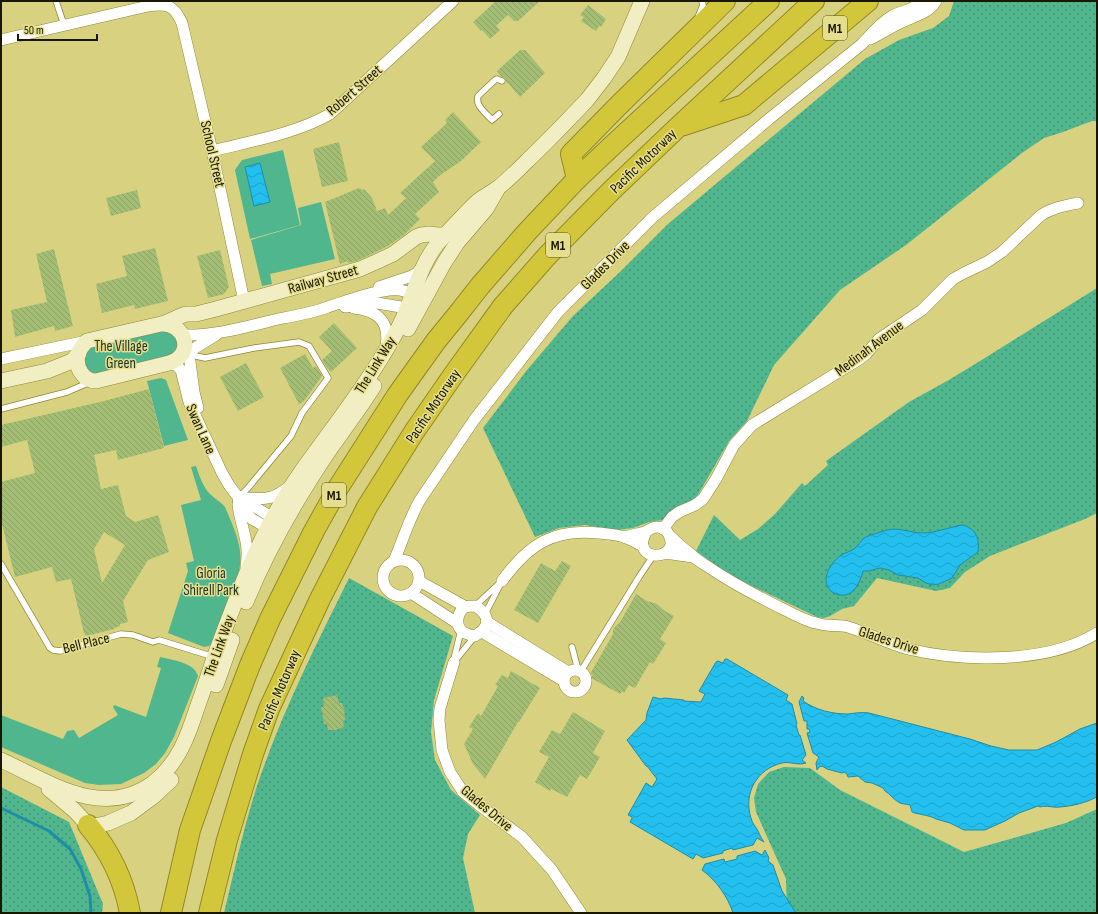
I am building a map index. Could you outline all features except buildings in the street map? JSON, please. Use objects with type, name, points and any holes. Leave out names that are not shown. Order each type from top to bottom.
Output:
[{"type":"highway","points":[[577,179],[571,154],[725,1]]},
{"type":"highway","name":"M1","points":[[171,913],[190,830],[250,665],[282,594],[314,531],[338,488],[398,394],[436,341],[480,286],[527,232],[577,179],[769,1]]},
{"type":"highway","name":"Pacific Motorway","points":[[209,913],[227,840],[253,754],[269,709],[320,599],[367,507],[418,426],[503,306],[547,256],[677,128],[814,1]]},
{"type":"highway","name":"M1","points":[[677,128],[744,105],[868,1]]},
{"type":"highway","points":[[88,825],[102,842],[113,863],[124,890],[130,913]]},
{"type":"main road","name":"Railway Street","points":[[413,304],[417,279],[432,251],[445,235],[478,201],[498,188],[542,147],[595,91],[618,57],[642,1]]},
{"type":"main road","name":"Railway Street","points":[[413,304],[457,243],[486,209],[498,188]]},
{"type":"main road","name":"Railway Street","points":[[1,382],[46,371],[72,361],[83,347],[161,324],[179,316],[196,314],[360,269],[385,258],[421,234],[445,235]]},
{"type":"main road","name":"The Link Way","points":[[1,760],[67,791],[90,798],[118,798],[134,793],[155,781],[164,773],[179,754],[187,738],[217,662],[244,580],[254,555],[274,525],[293,484],[368,379],[413,304]]},
{"type":"main road","points":[[88,825],[95,826],[104,824],[117,820],[131,812],[157,793],[173,778],[182,765],[193,745],[217,662],[262,565],[274,525],[294,504],[326,455],[361,407],[376,383],[413,304]]},
{"type":"main road","points":[[182,348],[187,323],[196,314]]},
{"type":"main road","name":"Railway Street","points":[[46,371],[71,374],[91,380],[182,348],[175,326],[161,324]]},
{"type":"main road","points":[[83,347],[77,360],[78,365],[81,374],[91,380]]},
{"type":"main road","name":"The Link Way","points":[[32,775],[74,810],[88,825]]},
{"type":"street","name":"Robert Street","points":[[212,151],[289,131],[330,114],[453,1]]},
{"type":"street","name":"Glades Drive","points":[[411,593],[404,596],[396,596],[385,587],[383,579],[387,565],[394,561],[405,536],[412,513],[474,420],[558,312],[653,217],[769,119],[862,44],[886,20],[923,1]]},
{"type":"street","name":"Glades Drive","points":[[862,44],[901,23],[926,12],[936,1]]},
{"type":"street","name":"School Street","points":[[64,25],[155,4],[166,5],[174,10],[182,23],[212,151],[244,301]]},
{"type":"street","points":[[1,40],[64,25]]},
{"type":"street","name":"Medinah Avenue","points":[[667,533],[672,517],[703,499],[716,479],[734,445],[752,425],[858,360],[866,354],[879,339],[922,310],[954,279],[987,262],[1002,252],[1047,211],[1078,203]]},
{"type":"street","name":"Railway Street","points":[[332,308],[374,289],[412,276],[423,266]]},
{"type":"street","name":"Railway Street","points":[[182,348],[196,335],[220,333],[332,308],[377,303],[413,304],[407,292],[387,290],[349,300]]},
{"type":"street","name":"Railway Street","points":[[332,308],[362,309],[377,316],[385,324],[387,330],[387,343],[385,351]]},
{"type":"street","name":"Railway Street","points":[[182,348],[206,340],[220,333]]},
{"type":"street","name":"Railway Street","points":[[1,359],[83,347]]},
{"type":"street","points":[[182,348],[190,364],[202,430]]},
{"type":"street","name":"Swan Lane","points":[[182,348],[175,364],[181,370],[189,402],[222,473],[239,499],[241,508],[245,513],[252,519],[274,525]]},
{"type":"street","points":[[239,499],[272,498],[293,484]]},
{"type":"street","name":"Swan Lane","points":[[239,499],[239,513],[247,548],[244,580]]},
{"type":"street","name":"Glades Drive","points":[[624,537],[646,532],[652,528],[658,527],[667,533],[693,557],[739,586],[810,621],[827,625],[847,626],[888,643],[936,654],[964,658],[1034,655],[1058,650],[1086,640],[1097,633]]},
{"type":"street","name":"Glades Drive","points":[[502,581],[519,560],[531,549],[544,541],[569,532],[583,532],[624,537],[643,546],[647,552],[653,556],[659,556],[665,553],[693,557]]},
{"type":"street","points":[[643,546],[643,538],[646,532]]},
{"type":"street","points":[[665,553],[670,546],[667,533]]},
{"type":"street","name":"Glades Drive","points":[[405,536],[407,560]]},
{"type":"street","points":[[394,561],[400,559],[407,560],[417,568],[419,581],[416,588],[411,593],[467,634],[482,626]]},
{"type":"street","points":[[419,581],[470,606],[481,609],[482,626]]},
{"type":"street","name":"Glades Drive","points":[[459,627],[459,614],[470,606]]},
{"type":"street","points":[[482,626],[573,674]]},
{"type":"street","name":"Glades Drive","points":[[454,662],[440,708],[438,720],[442,750],[450,772],[463,792],[479,806],[522,837],[552,870],[581,913]]},
{"type":"lane","points":[[56,1],[64,25]]},
{"type":"lane","points":[[693,32],[703,5],[702,1]]},
{"type":"lane","points":[[499,114],[492,120],[479,105],[477,99],[478,96],[495,80],[502,81]]},
{"type":"lane","points":[[182,348],[196,356],[205,358],[254,348],[299,342],[308,346],[328,378],[302,413],[291,436],[239,499]]},
{"type":"lane","name":"Railway Street","points":[[1,409],[64,394],[91,380]]},
{"type":"lane","points":[[573,674],[653,556]]},
{"type":"lane","name":"Bell Place","points":[[1,564],[53,650],[60,651],[121,634],[133,635],[153,642],[159,640],[217,662]]},
{"type":"lane","name":"Glades Drive","points":[[470,606],[502,581]]},
{"type":"lane","name":"Glades Drive","points":[[454,662],[482,626],[502,581]]},
{"type":"lane","name":"Glades Drive","points":[[454,662],[459,627]]},
{"type":"lane","points":[[572,647],[573,674]]},
{"type":"green space","points":[[954,1],[1097,1],[1097,121],[1092,121],[1044,138],[1022,153],[906,245],[840,290],[774,365],[747,421],[729,441],[695,500],[680,505],[663,520],[649,522],[633,528],[617,530],[585,525],[559,528],[535,537],[483,428],[527,370],[573,316],[668,224],[865,59],[899,40],[933,28],[949,16]]},
{"type":"green space","points":[[283,150],[300,225],[250,239],[235,170],[242,160]]},
{"type":"green space","points":[[321,202],[335,259],[270,274],[272,284],[262,286],[251,240],[301,225],[298,208]]},
{"type":"green space","points":[[1097,288],[1097,513],[990,556],[965,572],[950,588],[936,591],[877,578],[854,606],[842,609],[824,618],[817,617],[728,574],[696,551],[714,515],[740,540],[758,529],[775,514],[802,483],[805,486],[828,465],[826,461],[909,402],[972,366]]},
{"type":"green space","name":"The Village Green","points":[[167,328],[177,343],[174,356],[96,376],[86,368],[84,357],[91,346]]},
{"type":"green space","points":[[161,378],[166,380],[188,440],[164,446],[147,381]]},
{"type":"green space","name":"Gloria Shirell Park","points":[[196,466],[205,488],[225,507],[236,534],[240,551],[239,572],[232,596],[214,641],[209,646],[204,647],[168,633],[188,571],[186,563],[194,561],[181,505],[201,500],[191,467]]},
{"type":"green space","points":[[349,578],[453,636],[434,700],[431,732],[435,760],[451,790],[480,815],[468,834],[463,858],[475,913],[224,913],[247,820],[265,762],[287,708]]},
{"type":"green space","points":[[160,657],[182,662],[196,671],[198,676],[174,737],[165,753],[156,764],[144,773],[121,784],[99,785],[85,783],[1,747],[1,715],[63,739],[67,731],[74,730],[79,738],[118,715],[113,707],[114,705],[146,717],[161,668],[157,667]]},
{"type":"green space","points":[[784,767],[810,768],[840,790],[964,852],[1066,823],[1097,809],[1097,913],[787,913],[786,879],[756,812],[754,798],[758,784],[769,772]]},
{"type":"green space","points":[[1,787],[69,822],[103,904],[102,913],[1,913]]},
{"type":"water","points":[[260,163],[270,202],[254,206],[245,167]]},
{"type":"water","points":[[962,525],[967,526],[974,531],[978,539],[978,552],[960,565],[952,578],[939,584],[932,585],[918,578],[898,575],[889,570],[880,568],[863,571],[856,588],[849,594],[835,594],[827,586],[826,576],[833,563],[842,555],[854,549],[866,537],[892,529],[927,533]]},
{"type":"water","points":[[725,659],[788,695],[786,700],[792,704],[796,725],[806,755],[802,760],[806,763],[782,763],[773,766],[759,776],[754,783],[749,800],[749,809],[752,822],[764,842],[757,838],[753,845],[733,850],[732,848],[723,851],[723,853],[703,858],[696,854],[693,859],[630,822],[632,817],[628,815],[646,783],[652,787],[657,779],[627,740],[646,720],[653,697],[701,702],[705,694],[699,691],[716,662],[718,661],[723,663]]},
{"type":"water","points":[[802,696],[804,698],[803,701],[824,711],[842,714],[869,713],[1009,750],[1037,750],[1080,729],[1097,723],[1097,797],[1083,803],[1070,806],[1038,806],[1019,813],[985,830],[964,830],[930,816],[912,812],[910,805],[900,803],[883,788],[872,783],[865,782],[858,776],[848,777],[844,772],[842,773],[827,769],[822,766],[817,770],[816,763],[819,757],[813,753],[807,733],[810,732],[809,729],[807,729],[807,721],[804,721],[799,702]]},
{"type":"water","points":[[765,850],[769,858],[768,861],[773,865],[782,891],[796,913],[733,913],[721,889],[702,870],[705,864],[724,859],[725,862],[737,859],[737,856],[755,851],[762,855]]},
{"type":"waterway","points":[[1,808],[49,831],[70,849],[81,869],[90,896],[91,913]]}]
